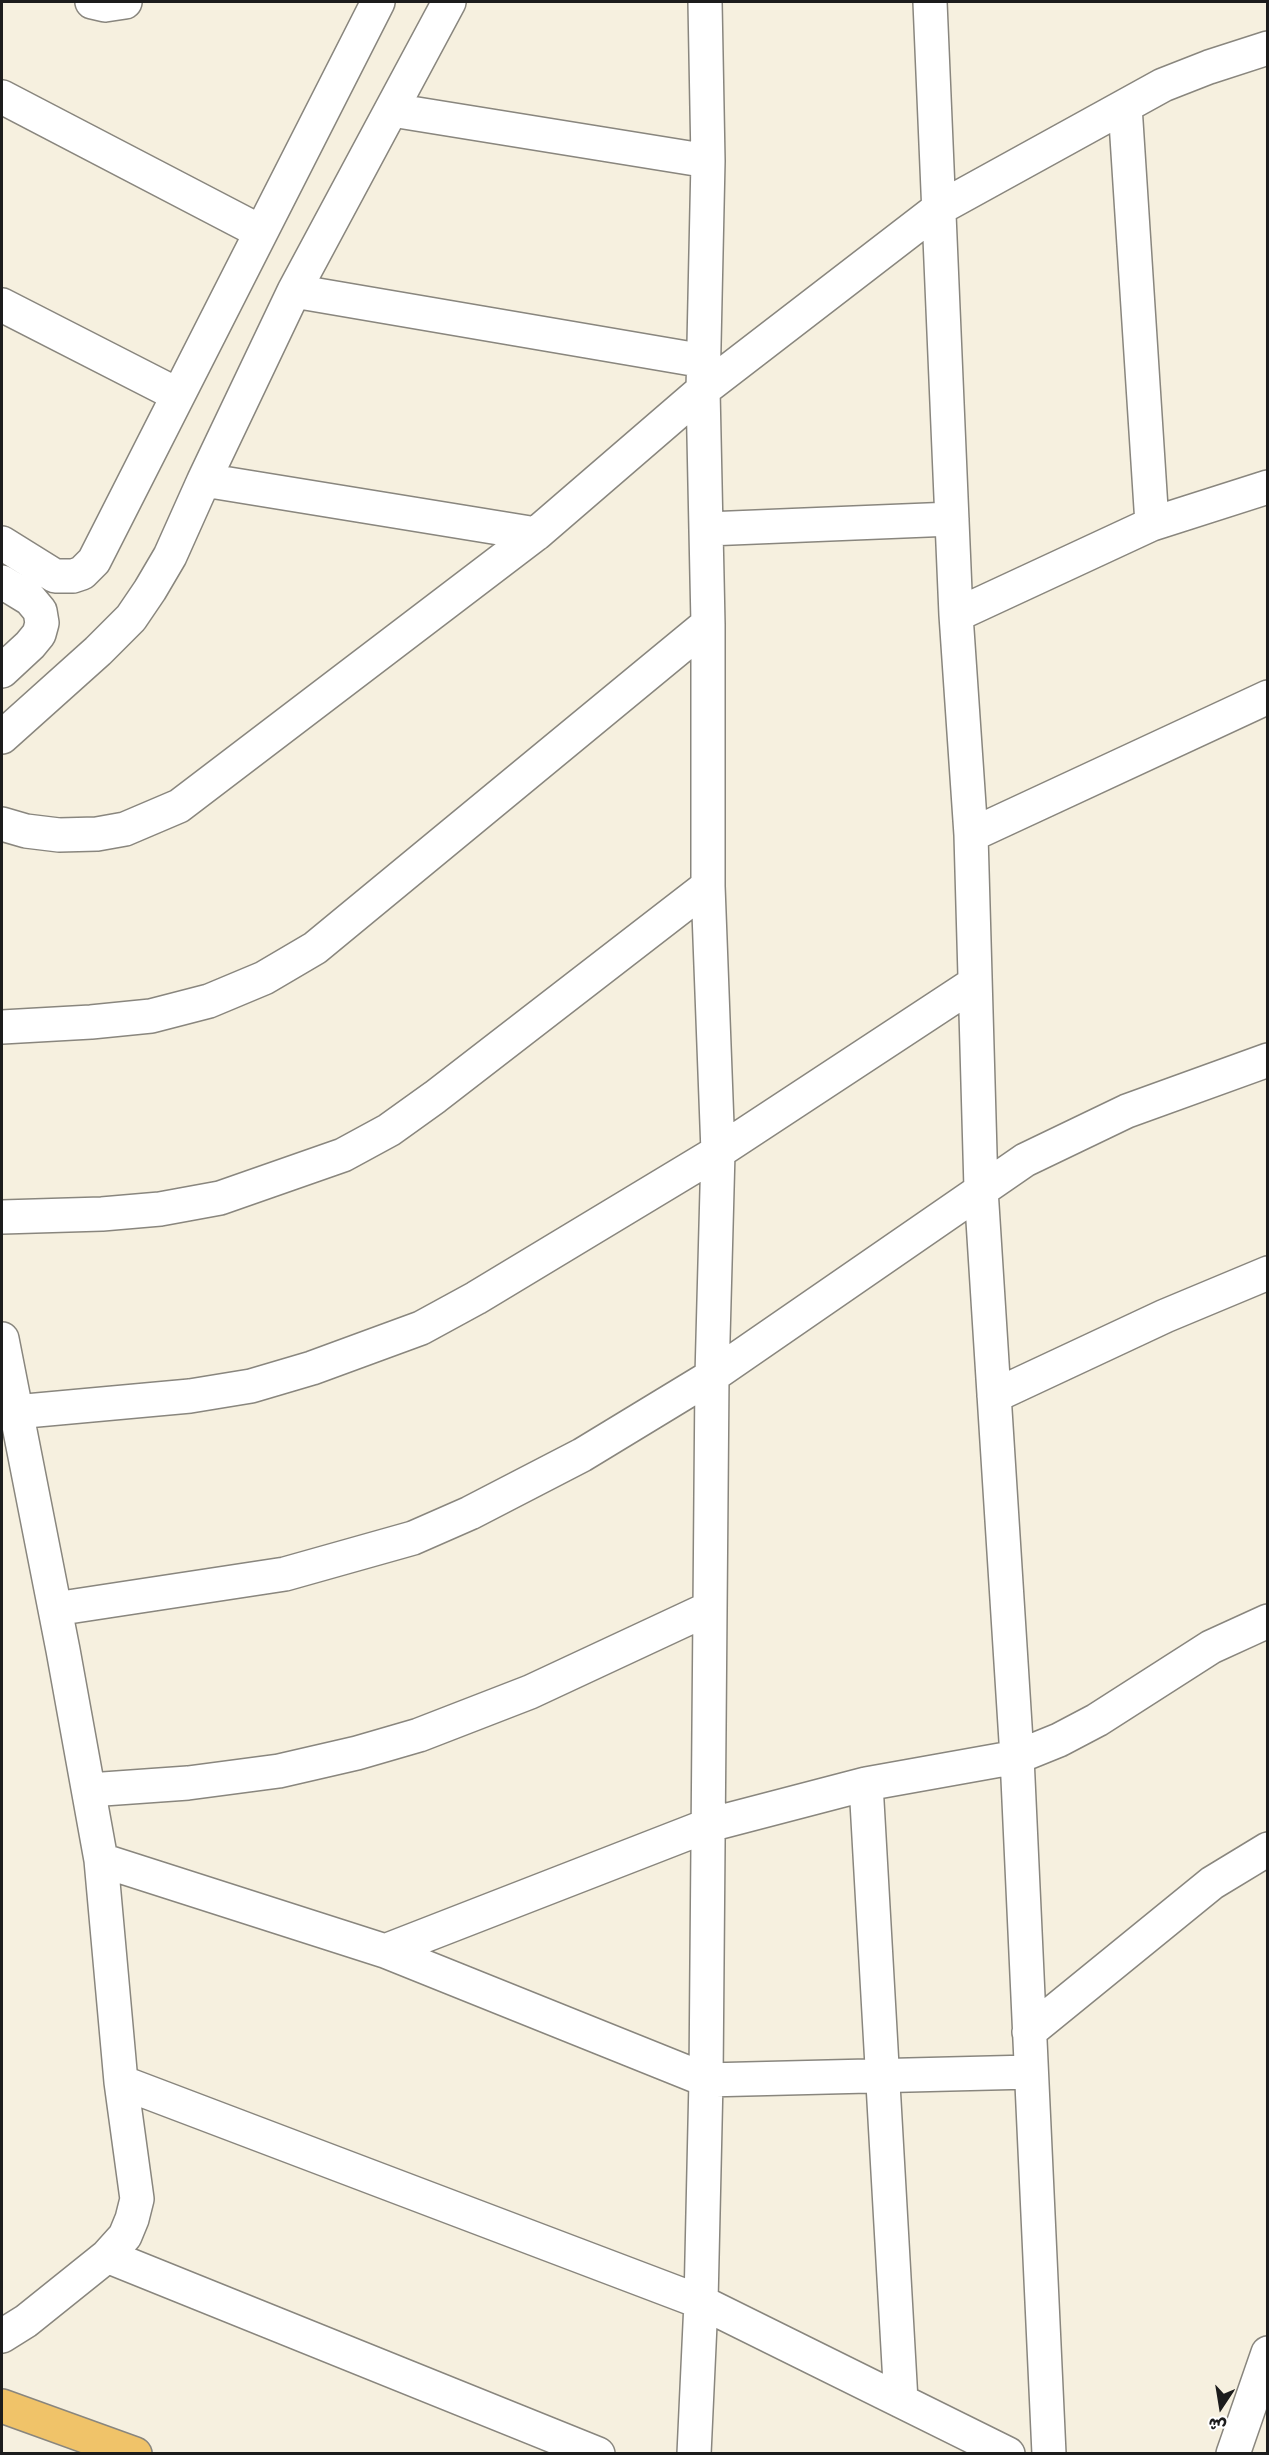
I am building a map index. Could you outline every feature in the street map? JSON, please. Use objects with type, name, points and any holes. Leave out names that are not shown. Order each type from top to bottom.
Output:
[{"type":"highway","points":[[2,2406],[135,2454]]},
{"type":"street","points":[[92,2],[105,5],[125,2]]},
{"type":"street","points":[[2,543],[55,576],[73,576],[89,568],[378,2]]},
{"type":"street","points":[[2,737],[98,651],[131,618],[170,556],[294,291],[449,2]]},
{"type":"street","points":[[694,2454],[701,2302],[706,2080],[712,1376],[718,1152],[708,886],[708,624],[703,375],[708,161],[705,2]]},
{"type":"street","points":[[930,2],[956,615],[971,835],[981,1189],[1017,1757],[1049,2454]]},
{"type":"street","points":[[2,824],[26,831],[59,835],[97,834],[125,829],[179,806],[536,534],[703,375],[938,209],[1163,85],[1268,48]]},
{"type":"street","points":[[2,97],[261,232]]},
{"type":"street","points":[[1125,106],[1152,524]]},
{"type":"street","points":[[392,110],[708,161]]},
{"type":"street","points":[[294,291],[703,375]]},
{"type":"street","points":[[2,305],[178,395]]},
{"type":"street","points":[[204,480],[536,534]]},
{"type":"street","points":[[956,615],[1152,524],[1268,487]]},
{"type":"street","points":[[707,529],[952,519]]},
{"type":"street","points":[[2,582],[30,599],[40,611],[42,624],[39,634],[30,645],[2,670]]},
{"type":"street","points":[[2,1027],[150,1016],[209,1001],[264,978],[315,948],[708,624]]},
{"type":"street","points":[[971,835],[1268,697]]},
{"type":"street","points":[[2,1217],[102,1214],[160,1209],[220,1198],[343,1155],[389,1130],[435,1097],[708,886]]},
{"type":"street","points":[[15,1412],[190,1396],[251,1386],[369,1349],[421,1328],[476,1298],[718,1152],[975,983]]},
{"type":"street","points":[[56,1609],[285,1574],[413,1538],[470,1513],[582,1455],[712,1376],[1025,1160],[1127,1111],[1268,1060]]},
{"type":"street","points":[[994,1396],[1164,1316],[1268,1273]]},
{"type":"street","points":[[2,1339],[56,1609],[101,1860],[121,2082],[137,2199],[125,2236],[107,2256],[26,2321],[2,2336]]},
{"type":"street","points":[[89,1790],[188,1782],[279,1771],[357,1753],[419,1735],[530,1692],[710,1608]]},
{"type":"street","points":[[384,1951],[709,1825],[866,1784],[1017,1757],[1059,1740],[1097,1720],[1211,1647],[1268,1621]]},
{"type":"street","points":[[866,1784],[901,2401]]},
{"type":"street","points":[[1029,2032],[1212,1883],[1268,1849]]},
{"type":"street","points":[[101,1860],[384,1951],[706,2080],[1031,2072]]},
{"type":"street","points":[[121,2082],[701,2302],[1008,2454]]},
{"type":"street","points":[[107,2256],[598,2454]]},
{"type":"street","points":[[1233,2454],[1268,2353]]}]
